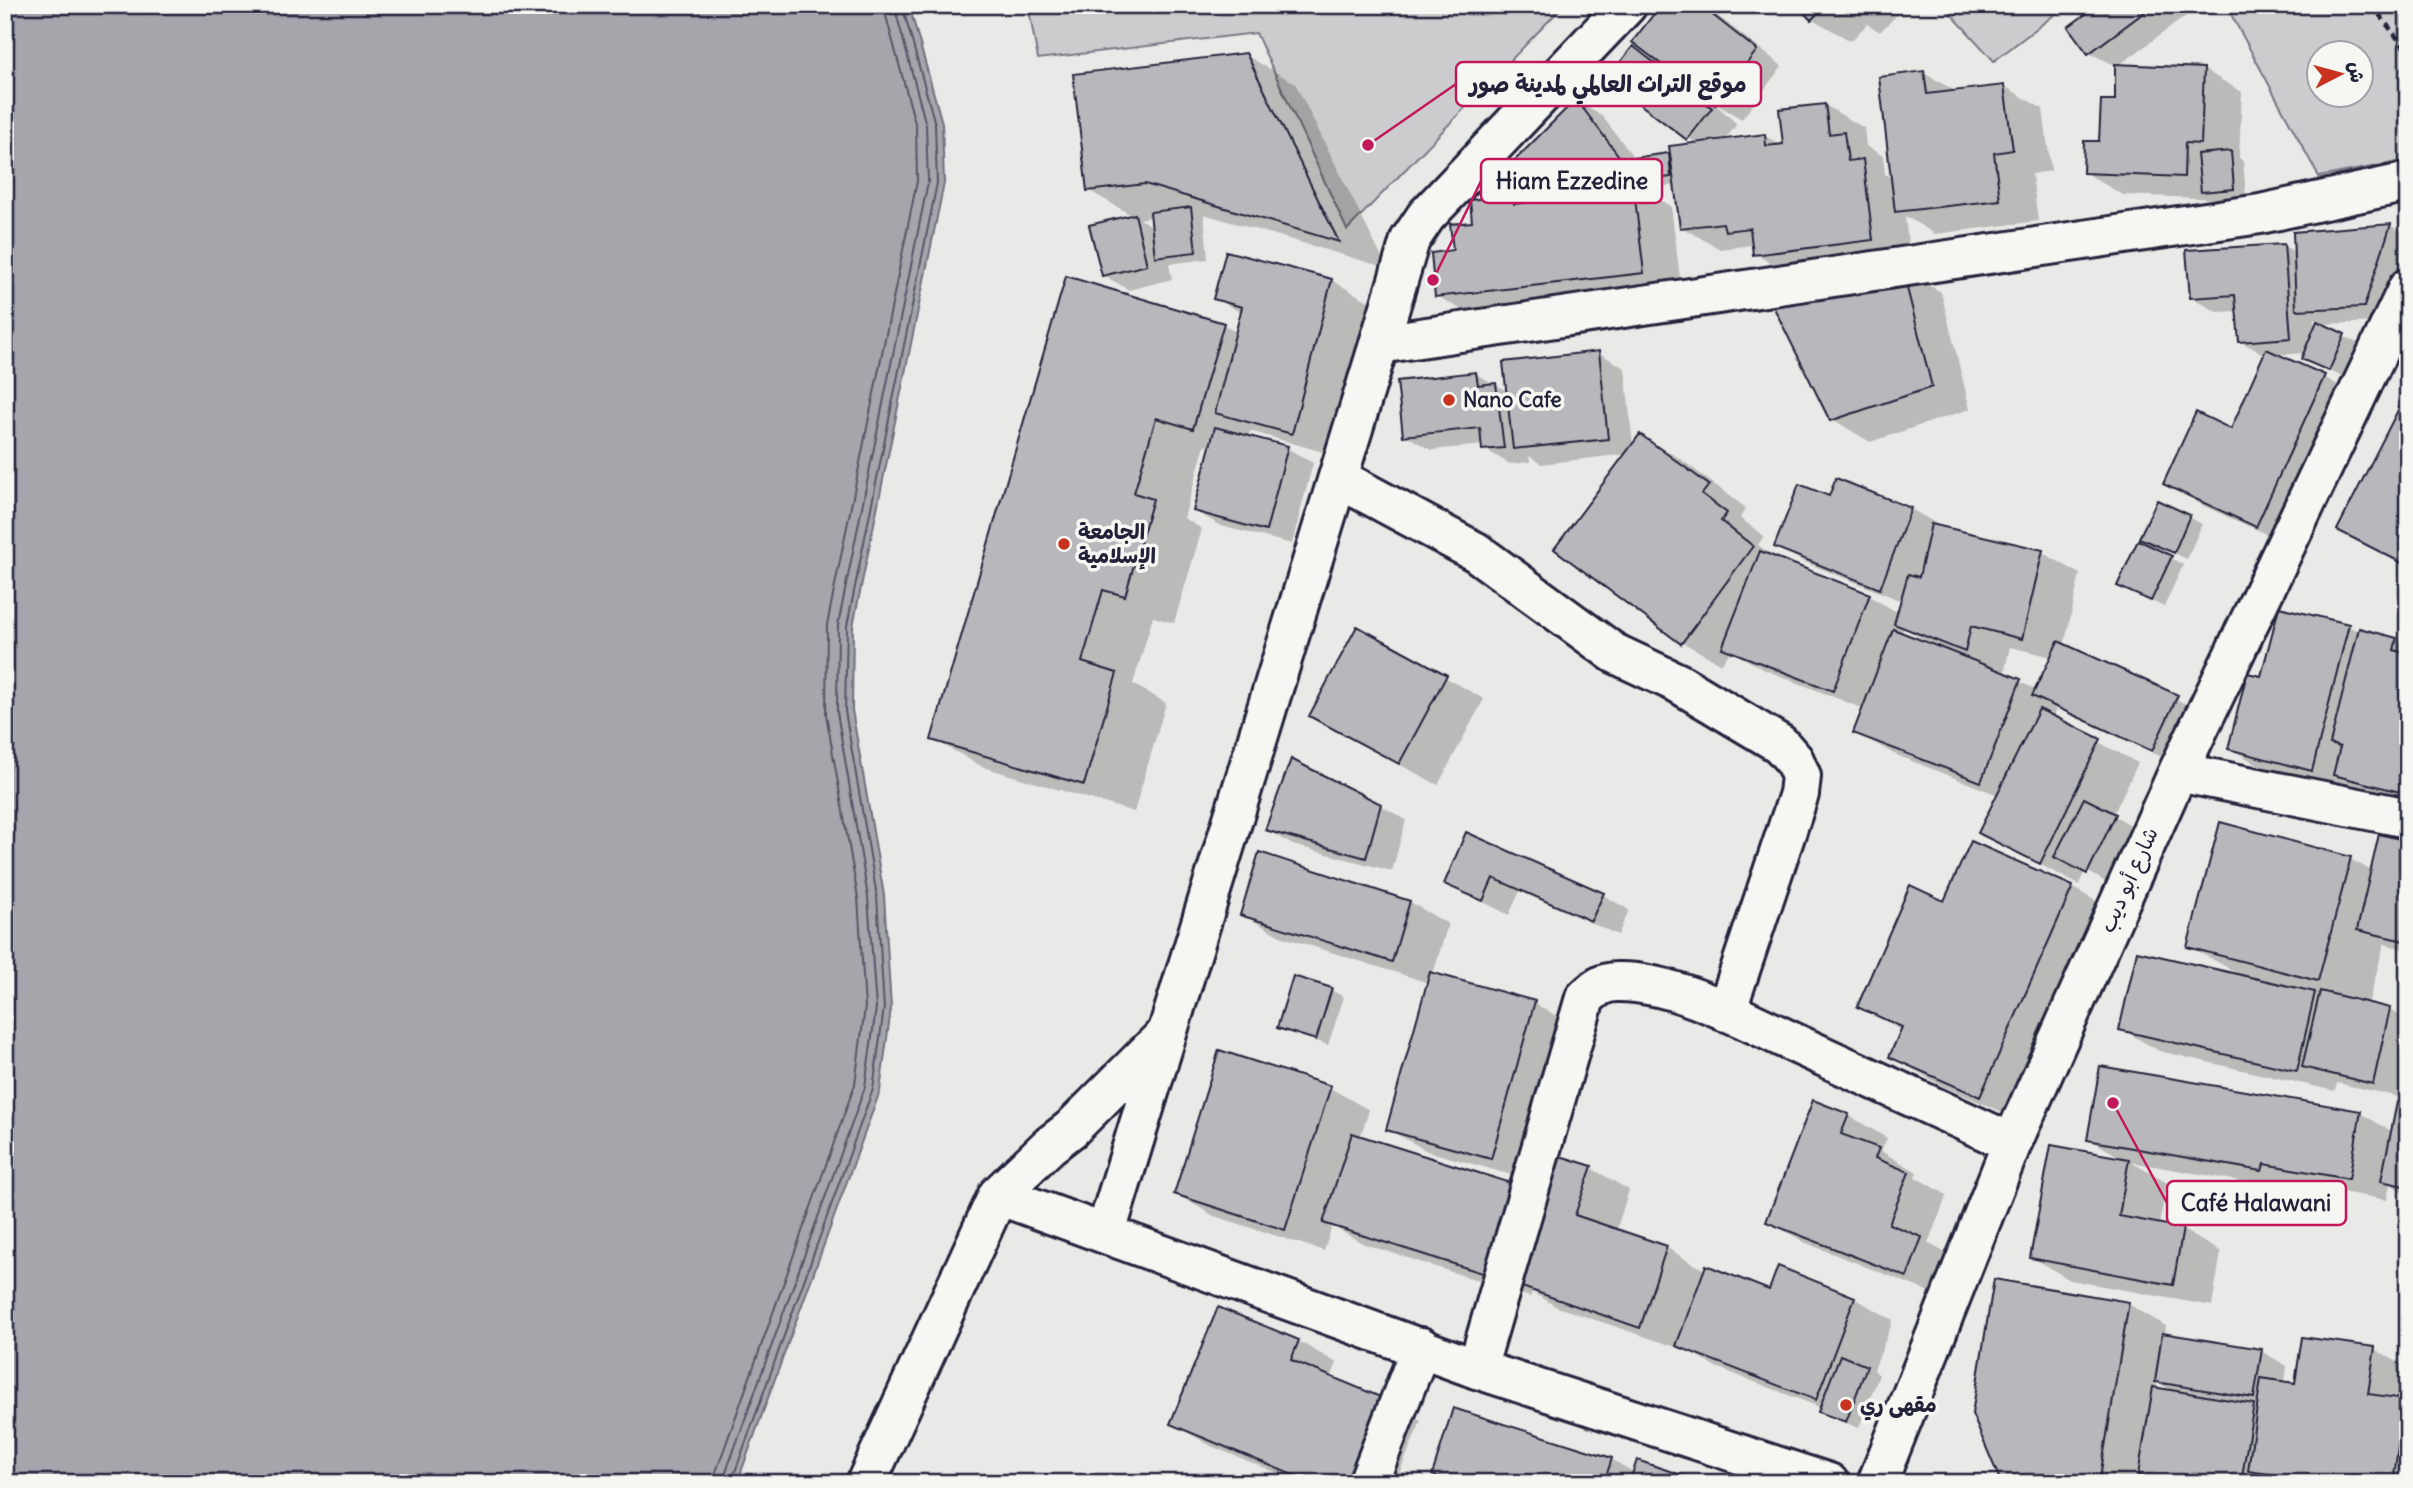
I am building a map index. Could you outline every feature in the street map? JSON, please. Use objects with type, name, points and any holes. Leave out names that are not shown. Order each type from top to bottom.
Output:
[{"type":"street","points":[[1106,1232],[1410,240],[1426,216],[1627,5]]},
{"type":"street","points":[[1379,344],[2247,216],[2408,182]]},
{"type":"street","name":"شارع أبو ديب","points":[[1877,1483],[2012,1143],[2178,772],[2408,288]]},
{"type":"street","points":[[1338,478],[1476,552],[1614,653],[1678,682],[1780,744],[1794,760],[1801,776],[1799,794],[1726,1012]]},
{"type":"street","points":[[2178,772],[2408,818]]},
{"type":"street","points":[[1477,1369],[1585,998],[1599,985],[1632,983],[1674,992],[1726,1012],[2012,1143]]},
{"type":"street","points":[[866,1483],[998,1195],[1071,1129],[1164,1036]]},
{"type":"street","points":[[998,1195],[1477,1369],[1829,1483]]},
{"type":"street","points":[[1368,1483],[1421,1347]]},
{"type":"path","points":[[2372,5],[2408,52]]},
{"type":"shaded area","points":[[1028,5],[1564,5],[1347,230],[1256,33],[1038,59]]},
{"type":"shaded area","points":[[1943,5],[2067,5],[1994,61]]},
{"type":"shaded area","points":[[2226,5],[2408,5],[2408,160],[2319,177]]},
{"type":"water","points":[[5,5],[909,5],[942,123],[944,183],[853,626],[852,710],[884,895],[891,1008],[880,1091],[737,1483],[5,1483]]},
{"type":"building","points":[[1661,5],[1700,5],[1757,50],[1715,105],[1632,42]]},
{"type":"building","points":[[1796,5],[1826,5],[1811,20]]},
{"type":"building","points":[[2098,5],[2154,5],[2088,54],[2068,27]]},
{"type":"building","points":[[1633,46],[1712,108],[1687,140],[1607,79]]},
{"type":"building","points":[[1246,53],[1339,242],[1145,184],[1087,191],[1073,74]]},
{"type":"building","points":[[2115,64],[2204,68],[2201,144],[2185,143],[2184,177],[2083,173],[2084,141],[2099,141],[2101,100],[2115,100]]},
{"type":"building","points":[[1924,71],[1927,94],[2004,85],[2013,150],[1994,153],[2000,200],[1895,212],[1879,77]]},
{"type":"building","points":[[1576,99],[1628,168],[1529,189],[1507,168]]},
{"type":"building","points":[[1825,104],[1829,134],[1844,132],[1848,161],[1863,159],[1873,240],[1753,255],[1750,228],[1725,231],[1723,223],[1680,228],[1669,146],[1765,134],[1766,146],[1783,144],[1779,109]]},
{"type":"building","points":[[2231,151],[2234,189],[2201,192],[2197,154]]},
{"type":"building","points":[[1669,153],[1671,177],[1636,182],[1632,158]]},
{"type":"building","points":[[1633,182],[1644,273],[1435,297],[1431,253],[1453,250],[1450,224],[1472,222],[1470,200],[1513,195],[1514,204],[1576,196],[1575,188]]},
{"type":"building","points":[[1191,207],[1196,252],[1155,257],[1150,212]]},
{"type":"building","points":[[1135,214],[1147,265],[1102,276],[1089,225]]},
{"type":"building","points":[[2391,224],[2364,307],[2296,310],[2293,232]]},
{"type":"building","points":[[2284,244],[2291,338],[2239,342],[2235,295],[2190,298],[2186,250]]},
{"type":"building","points":[[1226,251],[1332,279],[1292,434],[1215,413],[1242,307],[1213,299]]},
{"type":"building","points":[[1902,268],[1932,387],[1830,421],[1772,304]]},
{"type":"building","name":"الجامعة الإسلامية","points":[[1066,276],[1224,323],[1193,429],[1156,418],[1134,493],[1153,499],[1125,596],[1103,590],[1082,662],[1117,673],[1084,785],[931,740]]},
{"type":"building","points":[[2317,321],[2345,334],[2329,371],[2301,359]]},
{"type":"building","points":[[2266,349],[2325,375],[2256,527],[2163,484],[2196,412],[2231,429]]},
{"type":"building","points":[[1599,351],[1608,439],[1513,449],[1503,362]]},
{"type":"building","name":"Nano Cafe","points":[[1476,372],[1478,385],[1496,383],[1504,448],[1482,450],[1480,428],[1403,436],[1397,381]]},
{"type":"building","points":[[2400,406],[2408,410],[2408,566],[2337,530]]},
{"type":"building","points":[[1215,427],[1288,446],[1266,531],[1193,511]]},
{"type":"building","points":[[1640,434],[1709,485],[1702,494],[1727,513],[1721,521],[1753,546],[1681,644],[1554,549]]},
{"type":"building","points":[[1836,478],[1911,508],[1880,589],[1774,547],[1799,484],[1829,496]]},
{"type":"building","points":[[2157,500],[2190,515],[2174,553],[2139,538]]},
{"type":"building","points":[[1931,524],[2043,550],[2022,639],[1971,626],[1965,652],[1894,624],[1908,574],[1919,577]]},
{"type":"building","points":[[2138,540],[2172,556],[2151,601],[2117,586]]},
{"type":"building","points":[[1760,551],[1870,594],[1833,691],[1722,648]]},
{"type":"building","points":[[2279,607],[2349,624],[2312,771],[2228,749],[2247,673],[2261,676]]},
{"type":"building","points":[[1357,626],[1447,675],[1399,764],[1309,716]]},
{"type":"building","points":[[2359,628],[2397,638],[2394,650],[2408,654],[2408,794],[2333,775],[2340,747],[2330,744]]},
{"type":"building","points":[[1893,629],[2021,679],[1981,782],[1853,733]]},
{"type":"building","points":[[2058,641],[2178,695],[2152,751],[2032,696]]},
{"type":"building","points":[[2039,709],[2101,739],[2040,864],[1978,833]]},
{"type":"building","points":[[1291,759],[1381,804],[1366,858],[1265,830]]},
{"type":"building","points":[[2084,798],[2116,814],[2087,874],[2054,857]]},
{"type":"building","points":[[2220,822],[2351,857],[2318,981],[2187,947]]},
{"type":"building","points":[[1466,832],[1604,893],[1591,921],[1493,878],[1483,901],[1444,884]]},
{"type":"building","points":[[2379,834],[2408,841],[2408,942],[2357,930]]},
{"type":"building","points":[[1971,841],[2073,886],[1980,1097],[1889,1057],[1902,1027],[1857,1007],[1910,885],[1944,901]]},
{"type":"building","points":[[1259,852],[1410,901],[1392,962],[1240,915]]},
{"type":"building","points":[[2137,951],[2315,992],[2297,1071],[2119,1030]]},
{"type":"building","points":[[1430,972],[1535,1001],[1491,1159],[1386,1130]]},
{"type":"building","points":[[1293,976],[1332,988],[1316,1040],[1277,1028]]},
{"type":"building","points":[[2320,991],[2390,1008],[2373,1084],[2302,1067]]},
{"type":"building","points":[[1219,1050],[1331,1086],[1285,1230],[1174,1194]]},
{"type":"building","points":[[2100,1066],[2361,1111],[2349,1179],[2264,1164],[2262,1171],[2087,1140]]},
{"type":"building","points":[[1813,1100],[1849,1114],[1841,1134],[1879,1148],[1875,1158],[1909,1172],[1889,1224],[1922,1237],[1907,1277],[1766,1222]]},
{"type":"building","points":[[2397,1102],[2408,1104],[2408,1187],[2381,1181]]},
{"type":"building","points":[[1352,1133],[1520,1186],[1492,1276],[1323,1223]]},
{"type":"building","points":[[2051,1145],[2129,1159],[2119,1216],[2183,1228],[2173,1285],[2030,1258]]},
{"type":"building","points":[[1560,1156],[1592,1166],[1575,1215],[1667,1246],[1640,1328],[1516,1285]]},
{"type":"building","points":[[1706,1265],[1769,1290],[1778,1266],[1855,1297],[1816,1400],[1676,1346]]},
{"type":"building","points":[[1994,1279],[2129,1302],[2099,1483],[2000,1480],[1972,1414]]},
{"type":"building","points":[[1218,1307],[1299,1340],[1291,1360],[1383,1398],[1348,1483],[1312,1483],[1170,1424]]},
{"type":"building","points":[[2162,1333],[2262,1349],[2254,1398],[2155,1382]]},
{"type":"building","points":[[2302,1337],[2375,1347],[2368,1394],[2405,1399],[2393,1483],[2331,1483],[2248,1471],[2261,1378],[2295,1383]]},
{"type":"building","points":[[1840,1355],[1867,1366],[1846,1422],[1818,1412]]},
{"type":"building","points":[[2153,1387],[2254,1404],[2241,1483],[2186,1483],[2138,1475]]},
{"type":"building","points":[[1453,1408],[1612,1458],[1604,1483],[1457,1483],[1432,1475]]},
{"type":"building","points":[[1637,1460],[1705,1483],[1629,1483]]},
{"type":"place","name":"موقع التراث العالمي لمدينة صور","points":[[1368,145]]},
{"type":"place","name":"Hiam Ezzedine","points":[[1433,280]]},
{"type":"place","name":"Nano Cafe","points":[[1449,400]]},
{"type":"place","name":"الجامعة الإسلامية","points":[[1064,544]]},
{"type":"place","name":"Café Halawani","points":[[2113,1103]]},
{"type":"place","name":"مقهى ري","points":[[1846,1405]]}]
